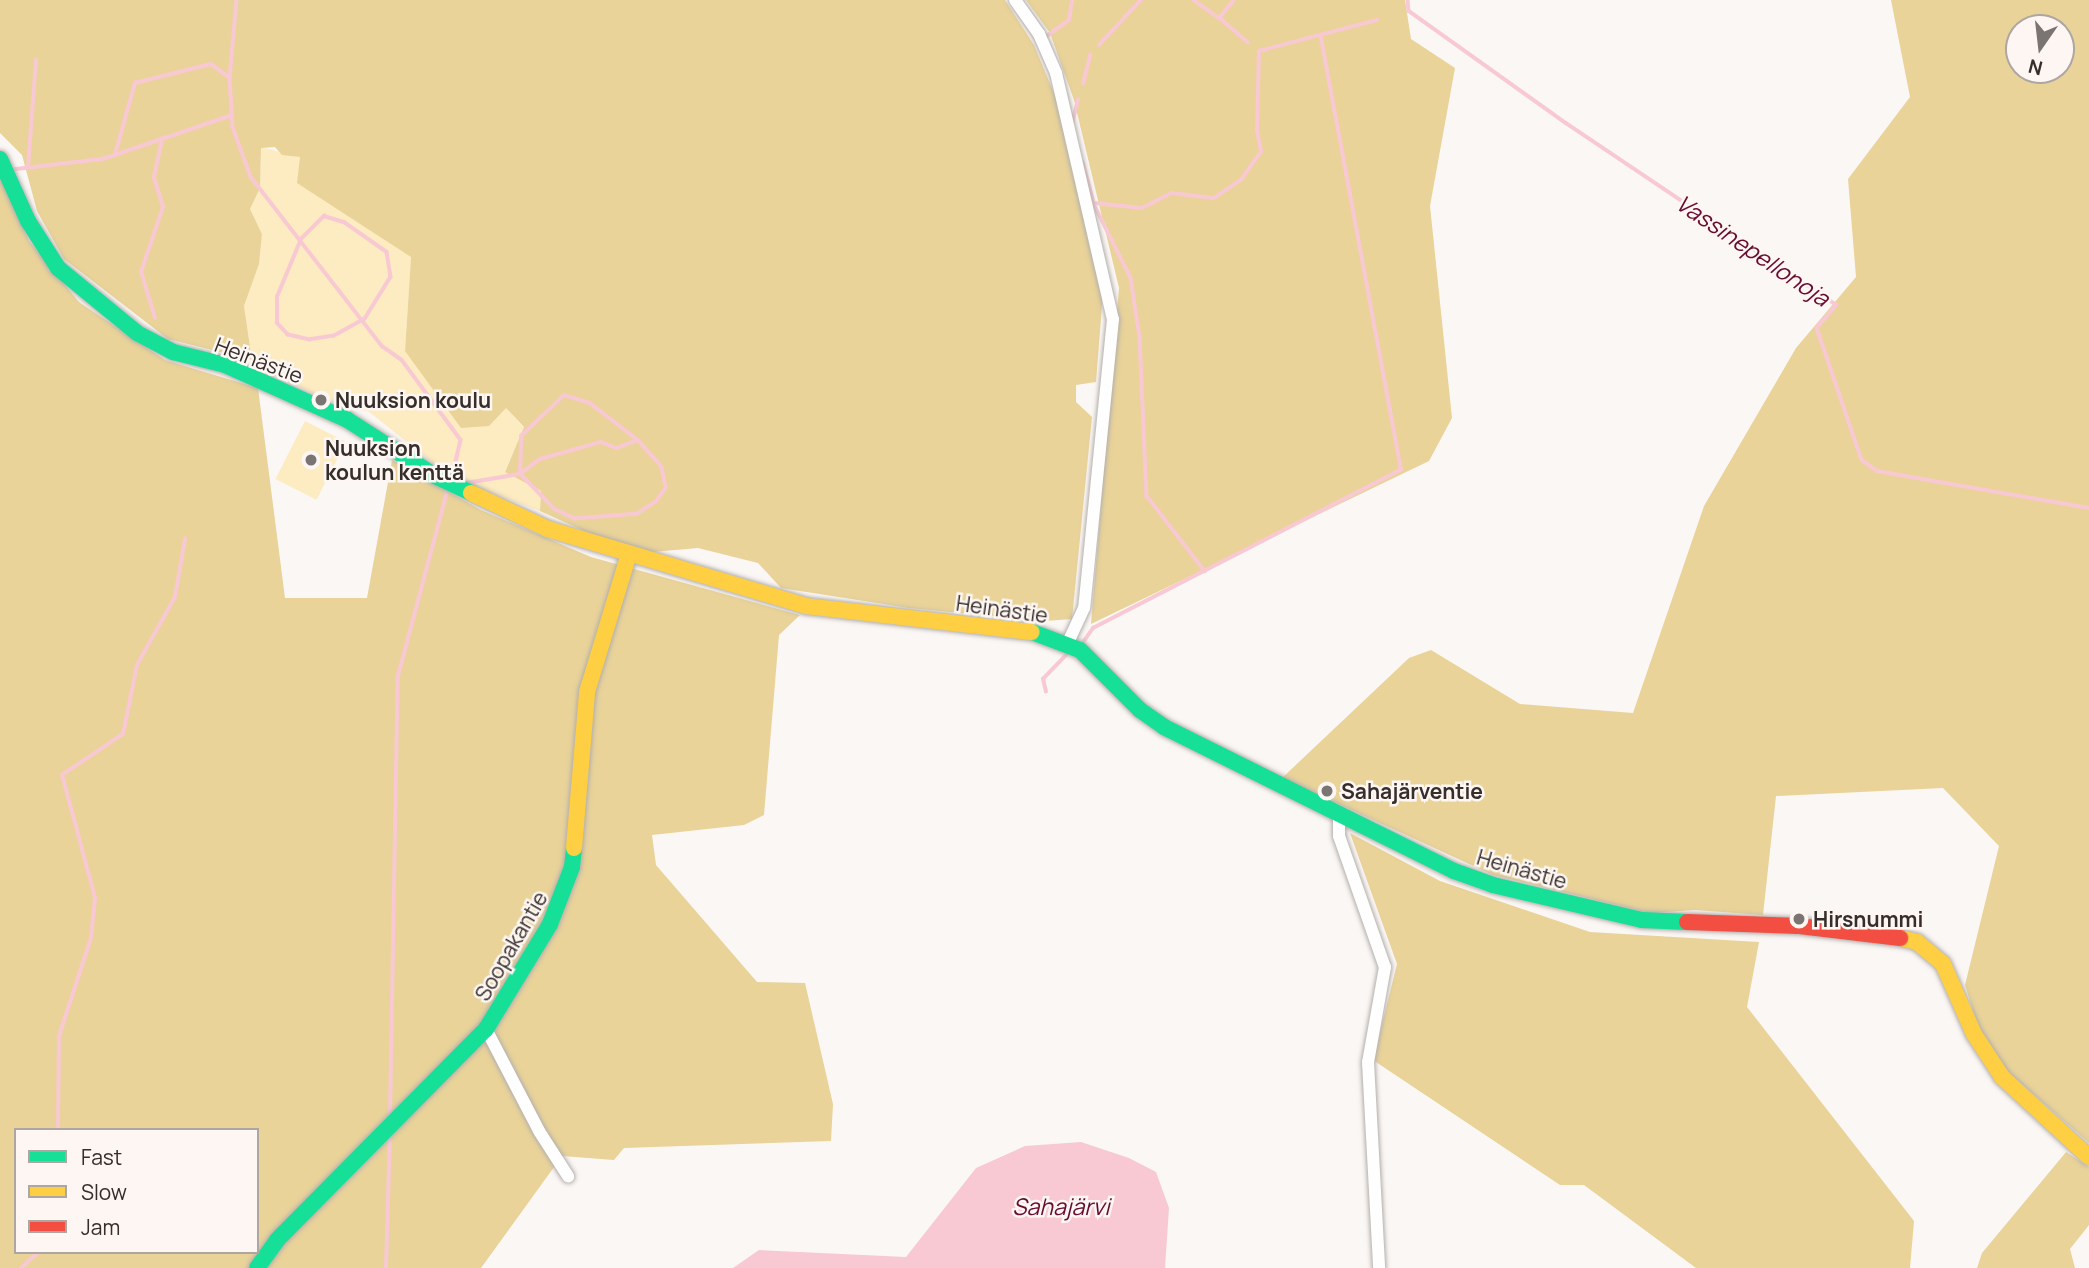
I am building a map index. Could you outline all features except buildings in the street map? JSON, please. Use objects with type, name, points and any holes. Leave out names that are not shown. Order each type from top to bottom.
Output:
[{"type":"street","points":[[1015,0],[1039,34],[1056,73],[1114,319],[1085,598],[1076,631],[1068,642]]},
{"type":"street","name":"Heinästie","points":[[0,159],[28,221],[58,268],[82,292],[144,338],[173,352],[225,365],[346,419],[435,476],[548,529],[628,556],[806,606],[1016,628],[1068,642],[1164,727],[1454,871],[1582,908],[1642,920],[1875,932],[1917,942],[1943,964],[1974,1034],[2002,1077],[2089,1157]]},
{"type":"street","name":"Soopakantie","points":[[257,1268],[277,1240],[486,1029],[512,992],[564,895],[572,867],[587,692],[628,556]]},
{"type":"street","points":[[1339,814],[1339,836],[1385,967],[1367,1072],[1379,1268]]},
{"type":"street","points":[[486,1029],[539,1131],[568,1176]]},
{"type":"shaded area","points":[[0,0],[1005,0],[1034,45],[1056,98],[1103,293],[1096,382],[1076,385],[1076,402],[1092,417],[1072,619],[1045,621],[909,608],[781,588],[758,563],[698,548],[652,552],[600,538],[540,511],[541,491],[505,472],[524,427],[506,408],[489,426],[461,428],[405,351],[411,257],[297,183],[300,157],[282,155],[275,147],[261,148],[260,188],[250,209],[262,234],[259,264],[244,306],[252,360],[168,339],[64,259],[37,211],[22,155],[0,133]]},
{"type":"shaded area","points":[[1026,0],[1405,0],[1411,39],[1455,68],[1430,206],[1452,418],[1429,461],[1091,624],[1119,288],[1074,100],[1050,33]]},
{"type":"shaded area","points":[[1891,0],[2089,0],[2089,1143],[2006,1070],[1981,1036],[1965,985],[1999,846],[1943,788],[1776,796],[1763,915],[1695,910],[1649,913],[1493,875],[1282,778],[1409,658],[1431,650],[1520,704],[1633,713],[1704,506],[1796,348],[1856,277],[1848,179],[1910,97]]},
{"type":"shaded area","points":[[261,147],[300,157],[411,257],[405,351],[506,408],[524,428],[505,471],[541,491],[540,511],[452,478],[368,411],[347,408],[253,366],[244,306],[259,264],[262,234],[250,209],[260,188]]},
{"type":"shaded area","points":[[0,176],[29,241],[79,302],[165,360],[258,388],[285,598],[367,598],[392,460],[481,510],[591,557],[800,615],[779,635],[764,815],[744,825],[652,835],[656,865],[757,982],[805,983],[833,1104],[831,1141],[624,1148],[614,1160],[562,1156],[481,1268],[0,1268]]},
{"type":"shaded area","name":"Nuuksion koulun kenttä","points":[[305,421],[346,442],[316,500],[275,479]]},
{"type":"shaded area","points":[[1350,833],[1440,881],[1590,932],[1759,942],[1747,1007],[1914,1221],[1910,1268],[1696,1268],[1584,1185],[1560,1185],[1373,1060],[1397,964]]},
{"type":"shaded area","points":[[2066,1152],[2089,1167],[2089,1225],[2070,1249],[2075,1268],[1977,1268],[1982,1253]]},
{"type":"water","name":"Sahajärvi","points":[[1081,1142],[1129,1158],[1156,1172],[1169,1208],[1165,1268],[733,1268],[759,1250],[906,1257],[976,1168],[1025,1146]]},
{"type":"waterway","points":[[237,0],[230,78],[233,127],[251,177],[382,346],[402,360],[461,440],[452,478]]},
{"type":"waterway","points":[[1047,36],[1069,20],[1072,0]]},
{"type":"waterway","points":[[1099,45],[1141,0]]},
{"type":"waterway","points":[[1194,0],[1219,18],[1234,0]]},
{"type":"waterway","points":[[1408,0],[1409,11]]},
{"type":"waterway","name":"Vassinepellonoja","points":[[1409,11],[1566,123],[1837,305],[1817,328],[1862,460],[1877,471],[2089,508]]},
{"type":"waterway","points":[[1220,18],[1248,42]]},
{"type":"waterway","points":[[1083,162],[1094,203],[1142,208],[1171,193],[1214,198],[1241,180],[1261,151],[1257,131],[1259,51],[1377,20]]},
{"type":"waterway","points":[[1084,641],[1093,628],[1401,470],[1320,35]]},
{"type":"waterway","points":[[1083,84],[1090,55]]},
{"type":"waterway","points":[[28,167],[36,60]]},
{"type":"waterway","points":[[115,155],[135,83],[211,64],[230,78]]},
{"type":"waterway","points":[[1072,124],[1078,100]]},
{"type":"waterway","points":[[16,169],[103,159],[232,115]]},
{"type":"waterway","points":[[155,318],[141,272],[163,207],[154,177],[162,139]]},
{"type":"waterway","points":[[1094,204],[1131,278],[1140,337],[1147,496],[1205,571]]},
{"type":"waterway","points":[[324,216],[344,222],[387,252],[391,277],[365,319],[334,336],[310,340],[288,335],[277,323],[277,297],[301,239],[324,216]]},
{"type":"waterway","points":[[466,483],[520,474],[540,459],[601,442],[617,448],[638,440],[662,467],[666,488],[657,501],[638,514],[575,519],[554,509],[520,474],[521,436],[564,395],[590,403],[638,440]]},
{"type":"waterway","points":[[390,1115],[398,676],[447,492]]},
{"type":"waterway","points":[[58,1128],[59,1036],[91,938],[95,898],[62,775],[123,734],[137,665],[175,597],[185,539]]},
{"type":"waterway","points":[[1046,692],[1043,679],[1068,653]]},
{"type":"waterway","points":[[386,1268],[390,1137]]},
{"type":"waterway","points":[[21,1268],[37,1254]]},
{"type":"traffic: fast","points":[[0,159],[28,221],[58,268],[137,333],[173,352],[225,365],[346,419],[435,476],[471,493]]},
{"type":"traffic: fast","points":[[1032,632],[1080,650],[1140,710],[1164,727],[1454,871],[1493,885],[1642,920],[1687,922]]},
{"type":"traffic: fast","points":[[257,1268],[277,1240],[486,1029],[550,924],[572,867],[574,848]]},
{"type":"traffic: slow","points":[[471,493],[548,529],[806,606],[1032,632]]},
{"type":"traffic: slow","points":[[574,848],[587,692],[628,557]]},
{"type":"traffic: slow","points":[[1900,938],[1917,942],[1943,964],[1974,1034],[2002,1077],[2089,1157]]},
{"type":"traffic: jam","points":[[1687,922],[1799,926],[1900,938]]},
{"type":"place","name":"Nuuksion koulu","points":[[321,400]]},
{"type":"place","name":"Nuuksion koulun kenttä","points":[[311,460]]},
{"type":"place","name":"Sahajärventie","points":[[1327,791]]},
{"type":"place","name":"Hirsnummi","points":[[1799,919]]}]
